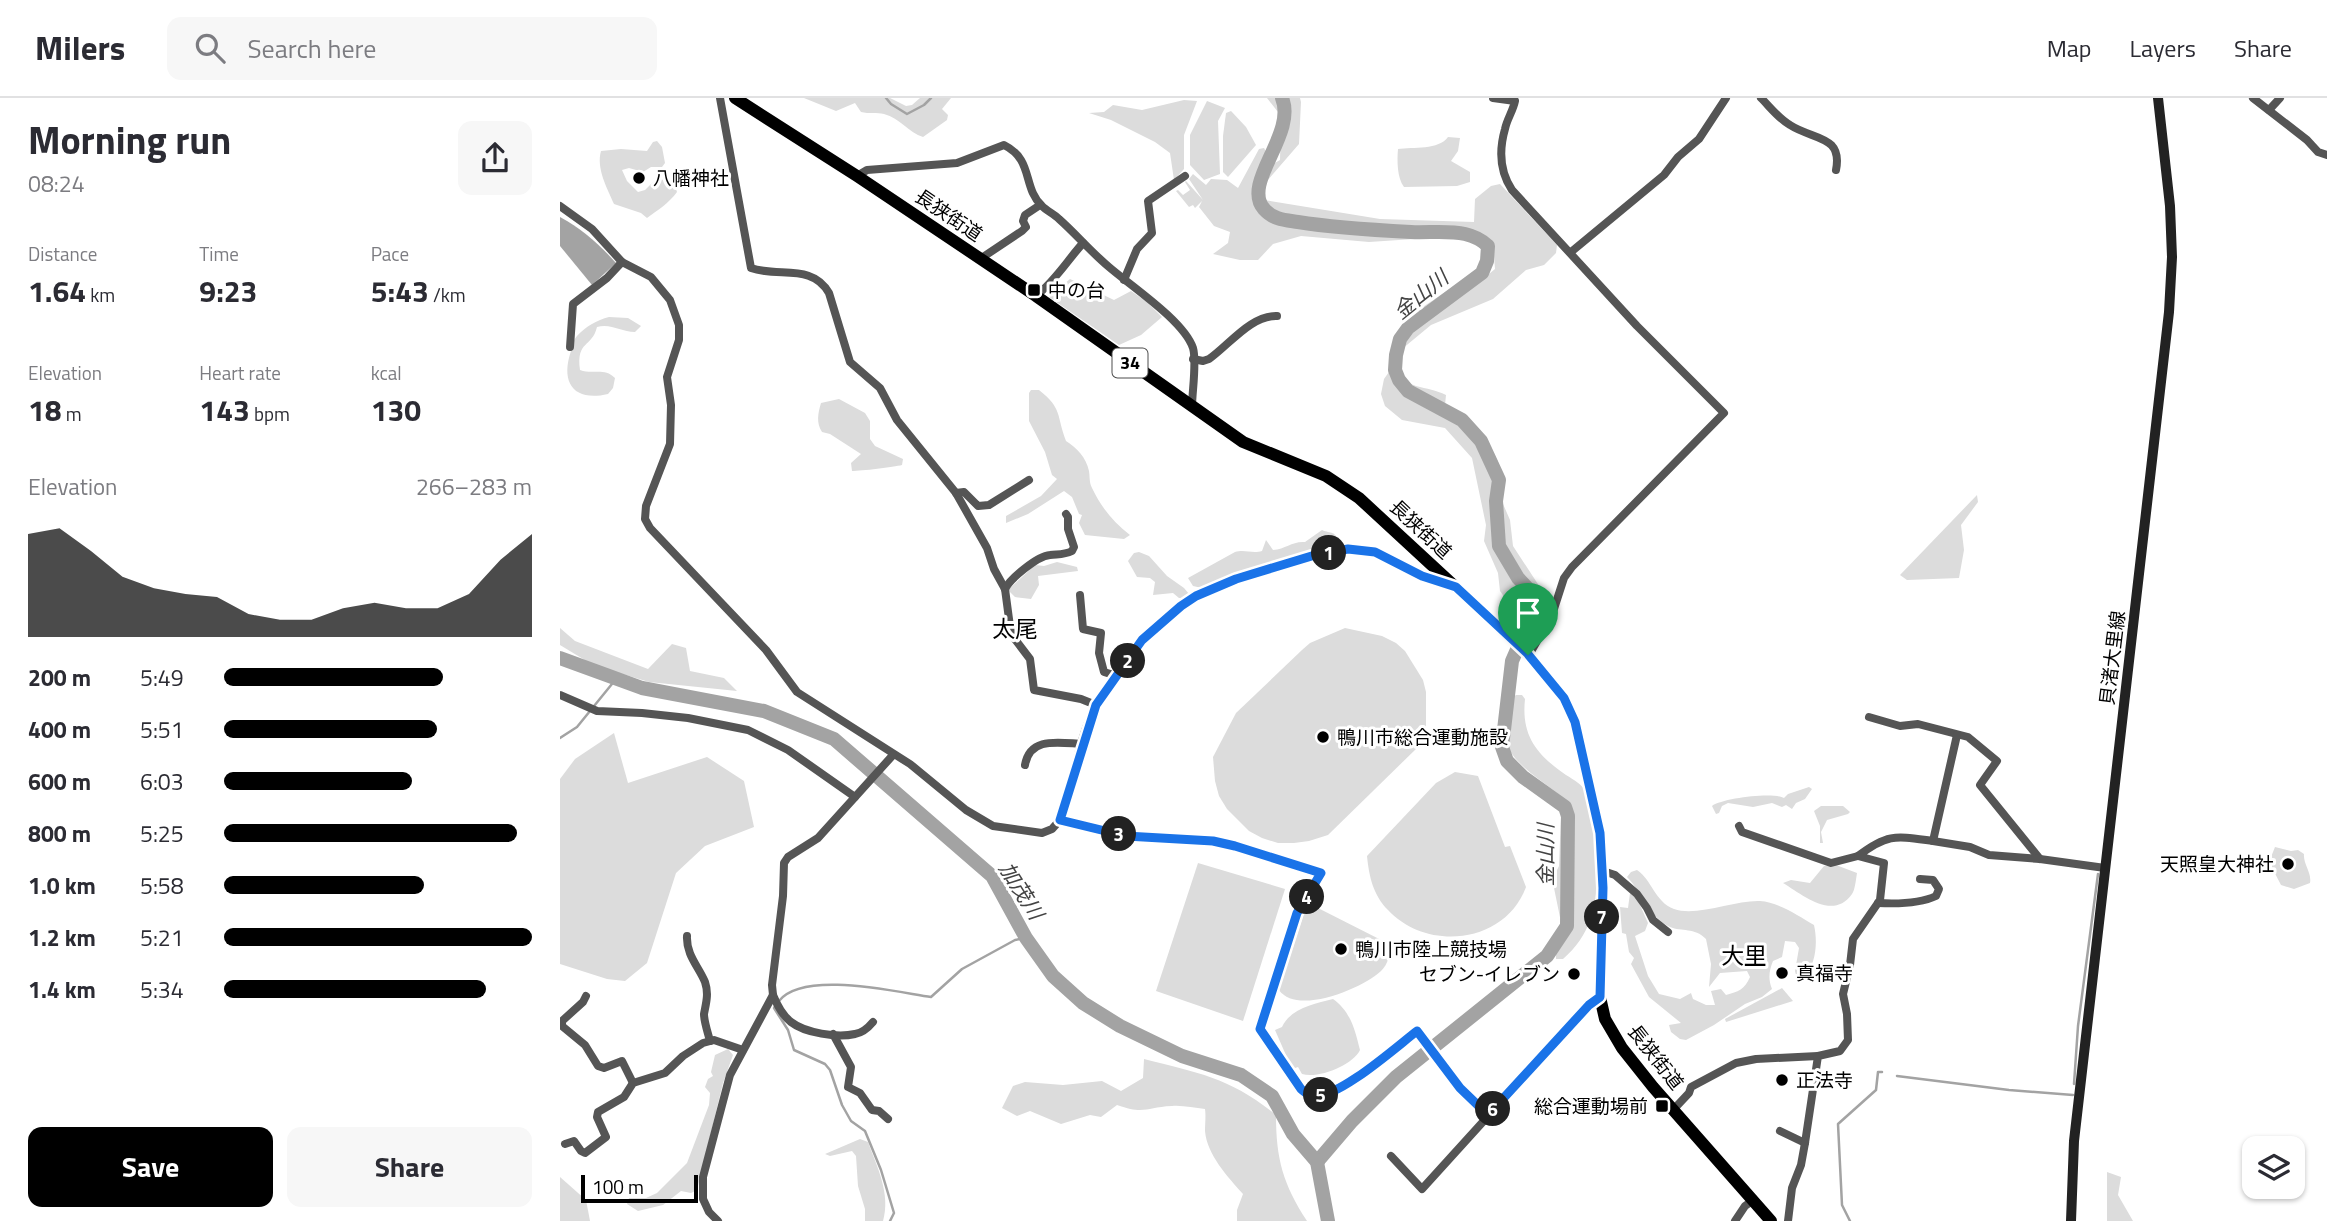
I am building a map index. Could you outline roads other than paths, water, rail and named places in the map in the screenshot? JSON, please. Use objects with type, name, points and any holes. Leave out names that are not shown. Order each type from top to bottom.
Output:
[{"type":"main road","name":"長狭街道","points":[[735,98],[1036,296],[1250,446],[1312,469],[1339,483],[1359,498],[1528,654],[1560,692],[1573,718],[1598,823],[1603,871],[1600,997],[1605,1018],[1615,1038],[1672,1110],[1770,1221]]},
{"type":"street","points":[[720,98],[751,268],[810,275],[823,283],[829,293],[850,362],[880,388],[897,420],[956,493],[986,548],[1006,589],[1011,634],[1030,659],[1034,690],[1081,699],[1096,705]]},
{"type":"street","points":[[1493,98],[1517,100],[1504,130],[1504,178],[1637,326],[1724,413],[1572,566],[1564,578],[1552,615],[1528,654]]},
{"type":"street","points":[[1571,253],[1664,175],[1678,157],[1699,139],[1726,98]]},
{"type":"street","points":[[1761,98],[1789,125],[1835,148],[1839,156],[1836,170]]},
{"type":"street","name":"貝渚大里線","points":[[2071,1221],[2074,1141],[2169,312],[2172,257],[2170,206],[2158,98]]},
{"type":"street","points":[[2253,98],[2307,140],[2318,152],[2327,155]]},
{"type":"street","points":[[2269,110],[2280,98]]},
{"type":"street","points":[[856,176],[867,170],[957,163],[1004,145],[1020,155],[1033,193],[1041,205],[1124,280],[1165,311],[1193,348],[1192,407]]},
{"type":"street","points":[[1124,280],[1138,249],[1152,233],[1148,201],[1185,176]]},
{"type":"street","points":[[980,259],[1023,231],[1026,227],[1023,221],[1025,215],[1041,205]]},
{"type":"street","points":[[560,206],[592,229],[622,262],[652,277],[670,300],[679,325],[679,340],[667,377],[671,405],[670,444],[646,506],[645,519],[650,528],[766,650],[797,692],[910,764],[965,810],[993,826],[1042,833],[1052,830],[1060,820],[1096,705],[1142,640],[1196,596],[1236,579],[1315,555],[1348,549],[1383,555],[1433,581],[1456,587]]},
{"type":"street","points":[[1036,296],[1052,283],[1083,243]]},
{"type":"street","points":[[570,347],[573,304],[607,278],[622,262]]},
{"type":"street","points":[[1193,359],[1209,359],[1246,328],[1266,317],[1277,316]]},
{"type":"street","points":[[956,493],[964,492],[978,506],[989,505],[1029,480]]},
{"type":"street","points":[[1006,589],[1009,582],[1032,562],[1049,555],[1057,556],[1072,551],[1074,547],[1066,514]]},
{"type":"street","points":[[1080,595],[1083,629],[1101,633],[1099,653],[1104,672],[1117,676]]},
{"type":"street","points":[[560,695],[597,711],[688,718],[748,730],[788,750],[855,797]]},
{"type":"street","points":[[1869,717],[1900,726],[1918,724],[1968,737],[1997,761],[1980,785],[2040,859]]},
{"type":"street","points":[[1933,841],[1957,735]]},
{"type":"street","points":[[1025,765],[1029,751],[1042,743],[1083,744]]},
{"type":"street","points":[[873,1022],[866,1030],[855,1034],[833,1034],[794,1025],[781,1012],[773,995],[772,985],[784,887],[784,863],[818,838],[893,755]]},
{"type":"street","points":[[1060,820],[1126,836],[1191,838],[1224,843],[1321,873],[1297,913],[1260,1029],[1301,1089],[1314,1096],[1332,1092],[1353,1080],[1417,1031],[1460,1088],[1488,1115]]},
{"type":"street","points":[[1739,826],[1742,832],[1760,840],[1831,863],[1858,856],[1878,840],[1901,837],[1970,846],[1989,855],[2105,868]]},
{"type":"street","points":[[1672,1110],[1692,1087],[1736,1063],[1767,1058],[1818,1056],[1840,1051],[1848,1040],[1843,994],[1853,939],[1878,904],[1884,863],[1858,856]]},
{"type":"street","points":[[1603,871],[1615,875],[1637,894],[1653,920],[1668,932]]},
{"type":"street","points":[[1878,904],[1896,904],[1937,896],[1939,889],[1933,880],[1920,879]]},
{"type":"street","points":[[687,936],[696,967],[705,981],[708,1001],[704,1015],[710,1041]]},
{"type":"street","points":[[718,1221],[712,1217],[703,1199],[703,1177],[730,1074],[773,995]]},
{"type":"street","points":[[586,996],[562,1021],[562,1026],[585,1045],[598,1066],[604,1068],[622,1060],[633,1083]]},
{"type":"street","points":[[1391,1156],[1422,1189],[1589,1005],[1600,997]]},
{"type":"street","points":[[833,1034],[851,1067],[848,1087],[860,1093],[872,1110],[879,1111],[888,1119]]},
{"type":"street","points":[[565,1144],[575,1141],[585,1153],[603,1140],[606,1137],[597,1116],[598,1112],[624,1097],[633,1083],[665,1073],[683,1056],[704,1042],[714,1040],[743,1050]]},
{"type":"street","points":[[1788,1221],[1792,1188],[1801,1165],[1805,1143],[1818,1056]]},
{"type":"street","points":[[1780,1131],[1805,1143]]},
{"type":"street","points":[[1735,1221],[1752,1201]]},
{"type":"waterway","points":[[886,98],[907,114],[931,98]]},
{"type":"waterway","name":"金山川","points":[[1282,98],[1285,112],[1282,127],[1259,186],[1259,198],[1268,213],[1284,220],[1326,226],[1458,233],[1474,237],[1488,246],[1487,261],[1482,273],[1408,328],[1400,339],[1395,370],[1408,391],[1462,420],[1481,441],[1499,480],[1496,501],[1499,546],[1518,578],[1532,593],[1534,602],[1534,611],[1512,661],[1502,747],[1507,761],[1523,777],[1565,807],[1568,816],[1567,926],[1547,956],[1396,1077],[1352,1121],[1317,1162]]},
{"type":"waterway","name":"加茂川","points":[[560,658],[642,688],[764,711],[834,739],[992,876],[1026,938],[1053,976],[1083,1003],[1120,1026],[1182,1056],[1241,1075],[1272,1096],[1293,1134],[1317,1162],[1328,1221]]},
{"type":"waterway","points":[[560,738],[577,727],[616,679]]},
{"type":"waterway","points":[[2074,1084],[2078,1026],[2098,874]]},
{"type":"waterway","points":[[779,1001],[791,992],[828,985],[874,988],[931,997],[962,969],[1015,940],[1026,938]]},
{"type":"waterway","points":[[775,1006],[788,1030],[794,1050],[825,1064],[851,1121],[865,1131],[894,1213],[890,1221]]},
{"type":"waterway","points":[[1850,1221],[1842,1205],[1838,1124],[1876,1090],[1878,1072],[1882,1072]]},
{"type":"waterway","points":[[1897,1076],[2073,1095]]},
{"type":"place","name":"八幡神社","points":[[639,178]]},
{"type":"place","name":"中の台","points":[[1034,290]]},
{"type":"place","name":"鴨川市総合運動施設","points":[[1323,737]]},
{"type":"place","name":"天照皇大神社","points":[[2288,864]]},
{"type":"place","name":"鴨川市陸上競技場","points":[[1341,949]]},
{"type":"place","name":"真福寺","points":[[1782,973]]},
{"type":"place","name":"セブン-イレブン","points":[[1574,974]]},
{"type":"place","name":"正法寺","points":[[1782,1080]]},
{"type":"place","name":"総合運動場前","points":[[1662,1106]]},
{"type":"district","name":"太尾","points":[[1015,629]]},
{"type":"district","name":"大里","points":[[1744,956]]}]
